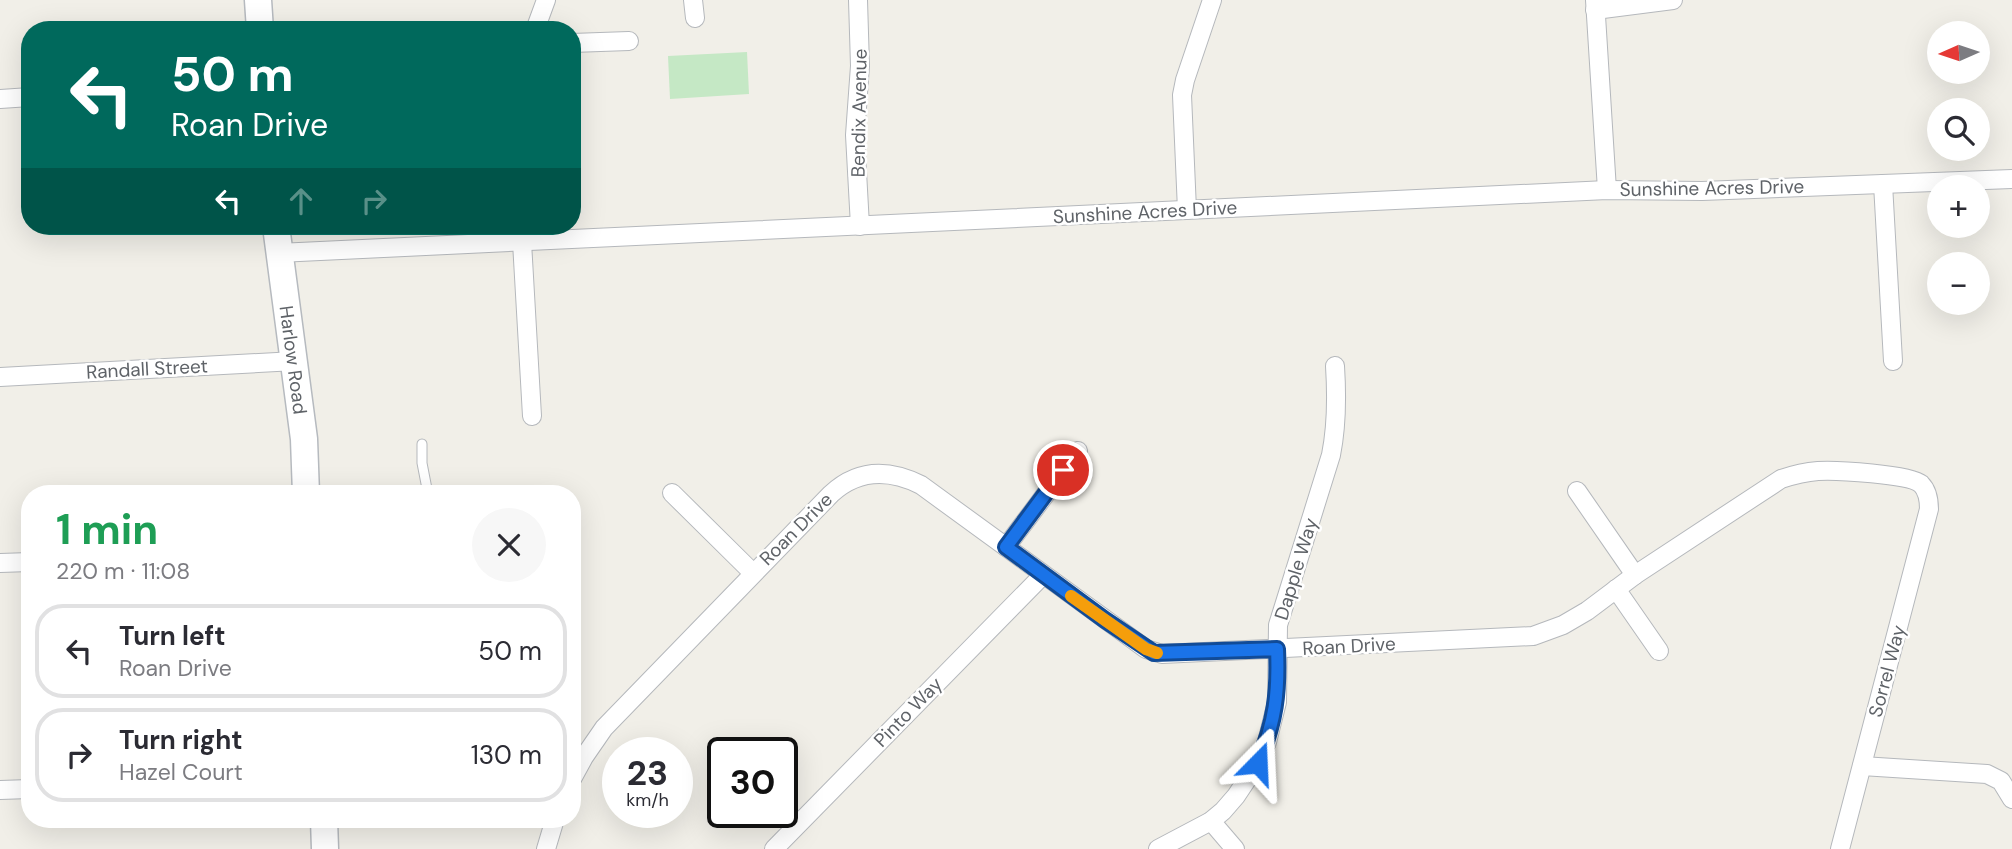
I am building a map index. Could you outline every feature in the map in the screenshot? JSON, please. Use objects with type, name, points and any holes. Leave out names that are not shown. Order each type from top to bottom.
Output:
[{"type":"main road","points":[[258,0],[259,21]]},
{"type":"main road","name":"Harlow Road","points":[[277,235],[295,361],[304,439],[306,485]]},
{"type":"main road","points":[[324,828],[325,849]]},
{"type":"street","points":[[539,21],[546,0]]},
{"type":"street","name":"Bendix Avenue","points":[[858,0],[860,66],[855,135],[860,226]]},
{"type":"street","points":[[1187,210],[1182,95],[1212,0]]},
{"type":"street","points":[[1606,190],[1595,5],[1673,0]]},
{"type":"street","points":[[581,43],[629,41]]},
{"type":"street","points":[[0,99],[21,98]]},
{"type":"street","name":"Sunshine Acres Drive","points":[[278,253],[1606,190],[1702,191],[2012,179]]},
{"type":"street","points":[[1883,184],[1893,361]]},
{"type":"street","points":[[522,242],[532,416]]},
{"type":"street","name":"Randall Street","points":[[0,377],[295,361]]},
{"type":"street","name":"Dapple Way","points":[[1158,849],[1212,821],[1249,778],[1267,742],[1277,702],[1279,625],[1333,444],[1337,410],[1335,366]]},
{"type":"street","points":[[1006,547],[1078,451]]},
{"type":"street","name":"Roan Drive","points":[[581,762],[604,728],[838,487],[855,477],[874,473],[903,478],[921,485],[1154,653],[1533,636],[1563,625],[1771,483],[1790,475],[1828,471],[1905,478],[1922,485],[1927,492]]},
{"type":"street","points":[[1577,491],[1635,575]]},
{"type":"street","name":"Sorrel Way","points":[[1840,849],[1929,509],[1927,492]]},
{"type":"street","points":[[672,494],[753,573]]},
{"type":"street","points":[[0,563],[21,562]]},
{"type":"street","name":"Pinto Way","points":[[774,849],[1043,575]]},
{"type":"street","points":[[1616,589],[1660,651]]},
{"type":"street","points":[[1862,766],[1987,774],[2001,781],[2012,799]]},
{"type":"street","points":[[0,790],[21,789]]},
{"type":"street","points":[[1212,821],[1235,849]]},
{"type":"street","points":[[546,849],[552,828]]},
{"type":"lane","points":[[422,444],[426,485]]},
{"type":"green space","points":[[747,52],[749,94],[670,99],[668,56]]},
{"type":"slow traffic","points":[[1071,596],[1146,649],[1157,653]]},
{"type":"route","points":[[1063,470],[1006,547],[1154,653],[1277,649],[1277,702],[1267,742],[1258,763]]}]
